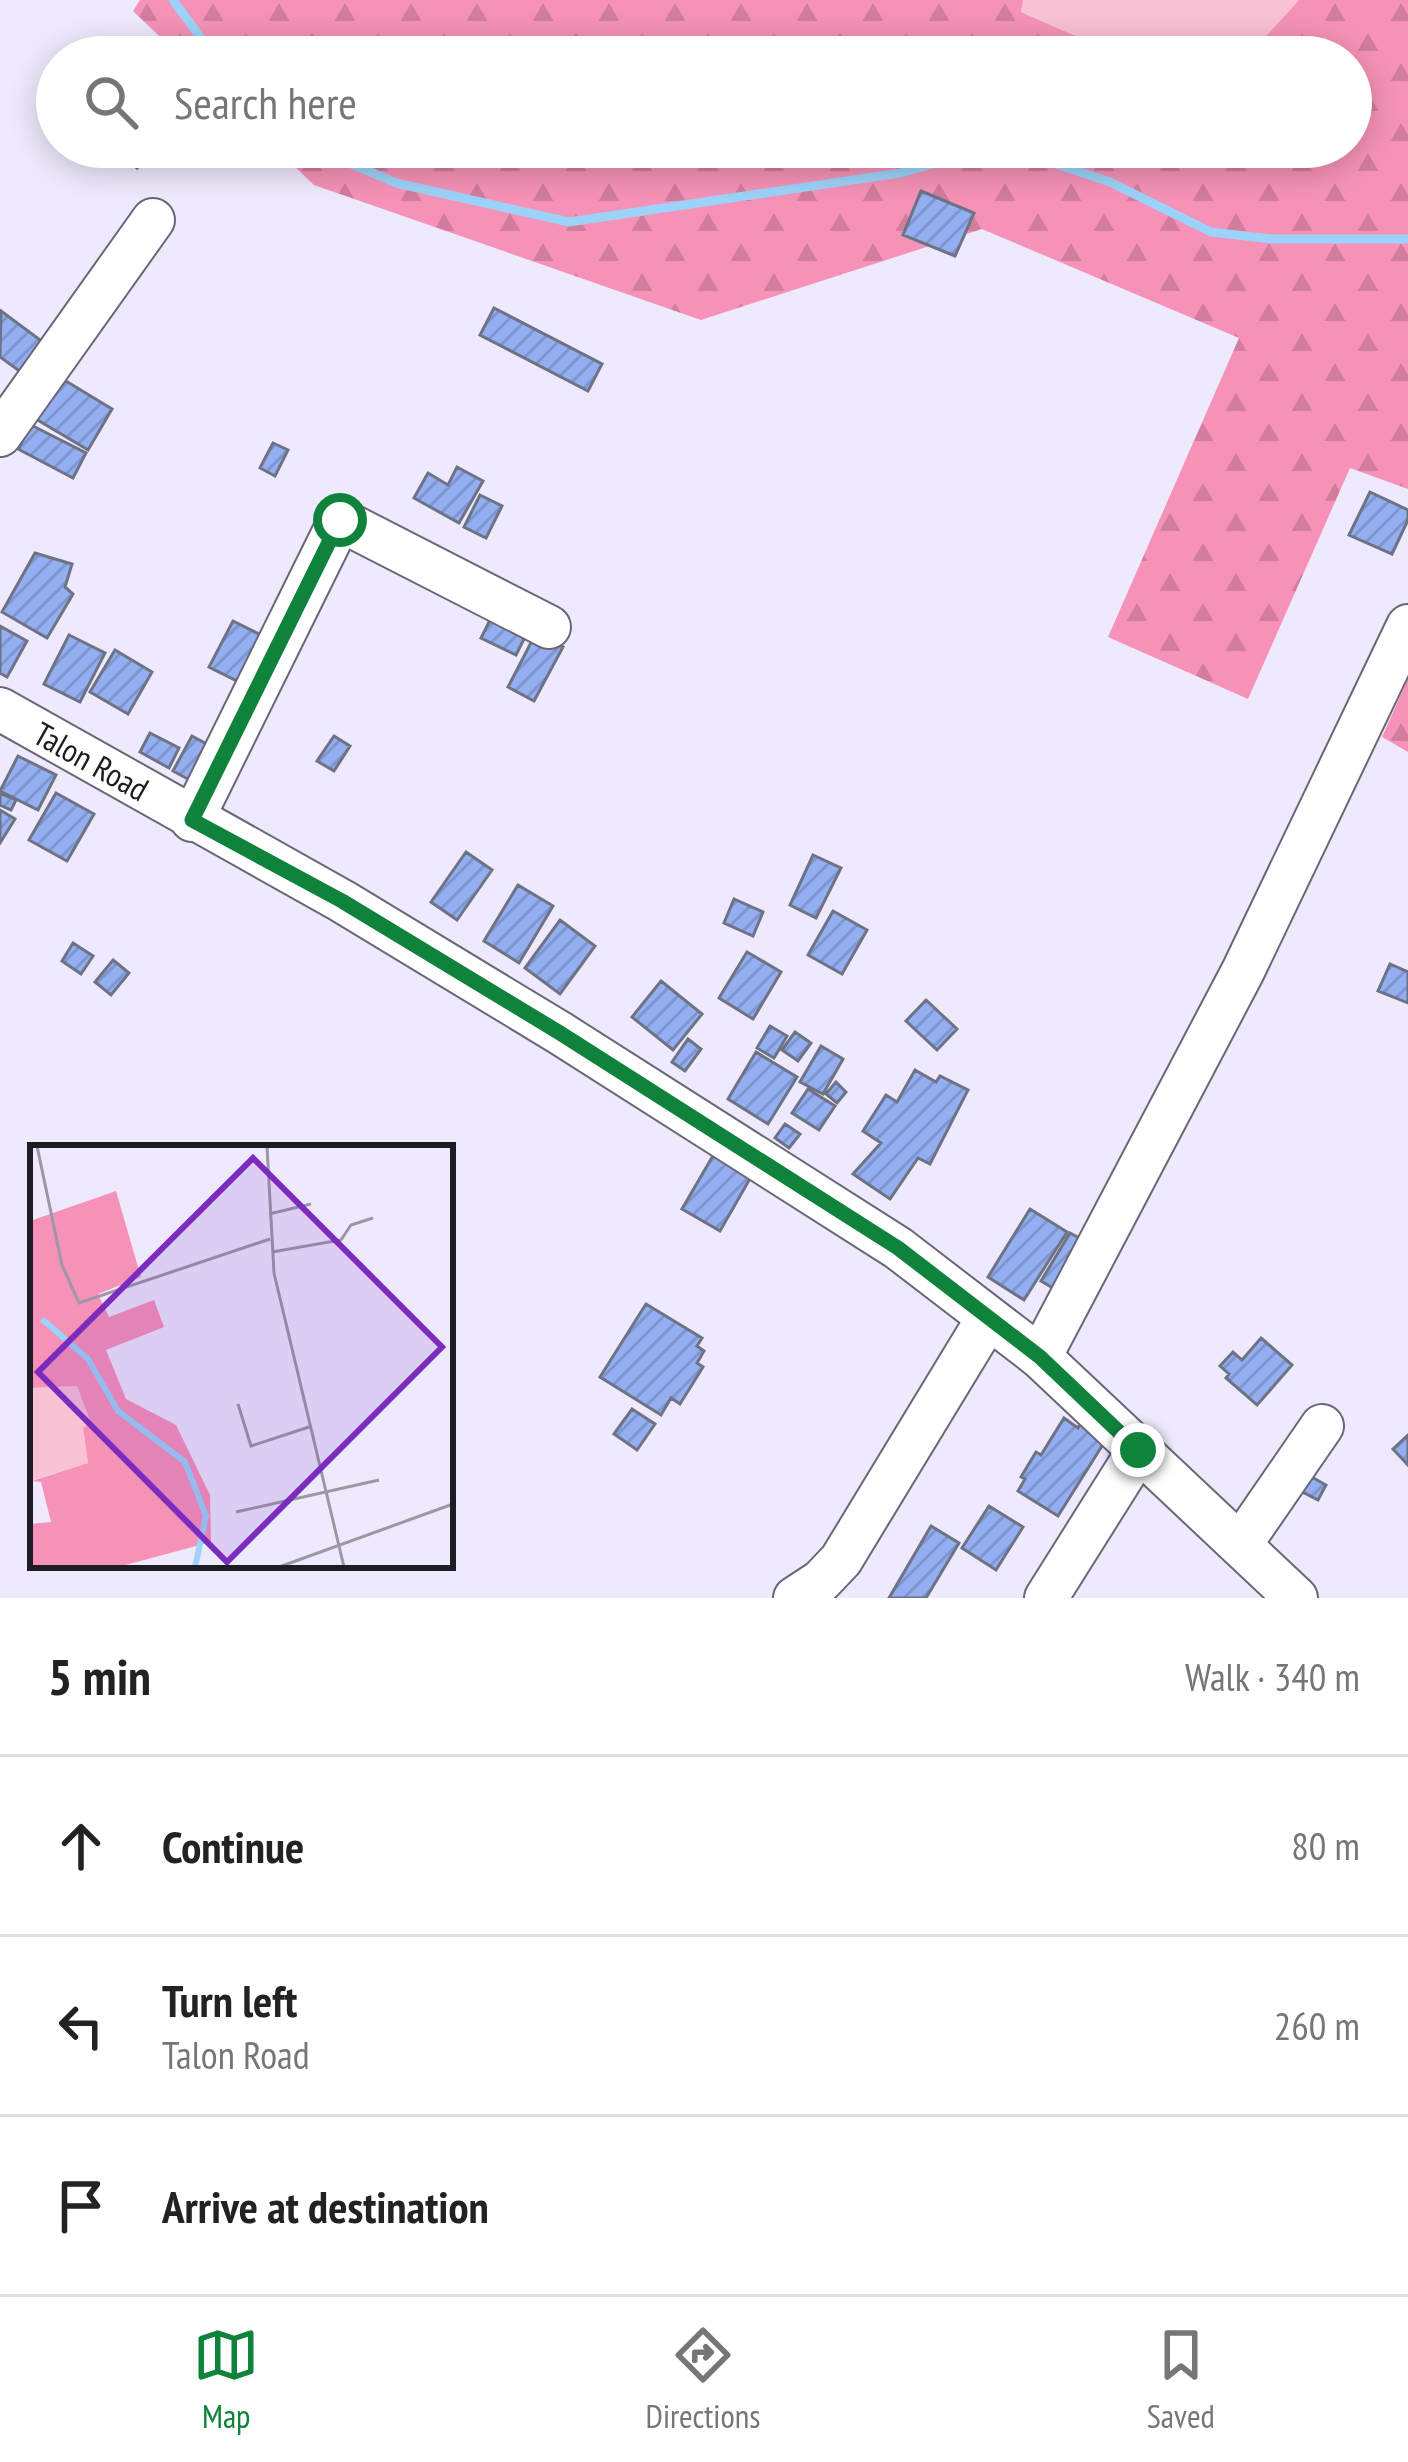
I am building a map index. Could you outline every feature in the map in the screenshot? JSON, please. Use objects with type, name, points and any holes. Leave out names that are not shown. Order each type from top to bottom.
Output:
[{"type":"street","points":[[0,435],[153,220]]},
{"type":"street","points":[[192,820],[340,520],[549,627]]},
{"type":"street","points":[[1040,1357],[1244,971],[1408,626]]},
{"type":"street","name":"Talon Road","points":[[0,709],[342,901],[898,1248],[1040,1357],[1296,1598]]},
{"type":"street","points":[[795,1598],[841,1560],[988,1318]]},
{"type":"street","points":[[1240,1545],[1322,1426]]},
{"type":"street","points":[[1046,1598],[1138,1450]]},
{"type":"shaded area","points":[[1023,0],[1299,0],[1266,36],[1077,36],[1020,11]]},
{"type":"green space","points":[[140,0],[1023,0],[1021,12],[1076,36],[159,36],[133,11]]},
{"type":"green space","points":[[1299,0],[1408,0],[1408,489],[1350,468],[1248,699],[1108,637],[1239,338],[982,229],[701,320],[314,185],[296,168],[1372,168],[1372,36],[1266,36]]},
{"type":"green space","points":[[1408,679],[1408,752],[1382,737]]},
{"type":"building","points":[[921,191],[974,213],[955,256],[903,235]]},
{"type":"building","points":[[494,308],[602,364],[588,391],[480,335]]},
{"type":"building","points":[[1,311],[51,348],[29,378],[0,357]]},
{"type":"building","points":[[61,378],[112,409],[88,450],[36,419]]},
{"type":"building","points":[[31,425],[86,453],[73,478],[18,449]]},
{"type":"building","points":[[273,443],[288,450],[275,476],[260,468]]},
{"type":"building","points":[[457,467],[483,481],[459,523],[414,498],[428,473],[448,485]]},
{"type":"building","points":[[1370,492],[1408,510],[1392,554],[1349,535]]},
{"type":"building","points":[[480,495],[502,506],[486,538],[464,527]]},
{"type":"building","points":[[35,553],[72,564],[65,587],[73,594],[47,638],[2,612]]},
{"type":"building","points":[[491,618],[526,635],[516,655],[481,638]]},
{"type":"building","points":[[233,621],[269,639],[245,685],[209,667]]},
{"type":"building","points":[[0,626],[27,641],[7,677],[0,673]]},
{"type":"building","points":[[536,633],[563,647],[534,701],[508,687]]},
{"type":"building","points":[[69,635],[105,653],[80,702],[44,684]]},
{"type":"building","points":[[115,650],[152,672],[128,714],[90,692]]},
{"type":"building","points":[[150,733],[179,748],[169,768],[140,752]]},
{"type":"building","points":[[192,736],[216,749],[197,784],[173,771]]},
{"type":"building","points":[[334,736],[350,746],[334,771],[317,761]]},
{"type":"building","points":[[18,756],[56,775],[38,810],[0,791]]},
{"type":"building","points":[[0,793],[16,800],[11,810],[0,805]]},
{"type":"building","points":[[56,793],[94,814],[67,861],[29,840]]},
{"type":"building","points":[[0,810],[15,819],[0,843]]},
{"type":"building","points":[[466,852],[492,870],[457,920],[431,902]]},
{"type":"building","points":[[813,855],[841,868],[816,918],[790,905]]},
{"type":"building","points":[[518,885],[553,906],[519,963],[484,941]]},
{"type":"building","points":[[734,899],[763,912],[753,936],[724,923]]},
{"type":"building","points":[[833,911],[867,930],[842,974],[808,955]]},
{"type":"building","points":[[560,920],[595,946],[560,994],[525,968]]},
{"type":"building","points":[[73,943],[93,956],[81,974],[62,961]]},
{"type":"building","points":[[747,952],[781,972],[753,1019],[719,998]]},
{"type":"building","points":[[113,960],[129,973],[111,995],[95,982]]},
{"type":"building","points":[[1390,964],[1408,972],[1408,1003],[1378,991]]},
{"type":"building","points":[[661,981],[702,1014],[673,1050],[632,1017]]},
{"type":"building","points":[[926,1000],[957,1029],[937,1050],[906,1021]]},
{"type":"building","points":[[770,1026],[787,1036],[774,1058],[757,1048]]},
{"type":"building","points":[[795,1032],[811,1043],[798,1061],[782,1050]]},
{"type":"building","points":[[688,1039],[701,1049],[685,1071],[672,1062]]},
{"type":"building","points":[[821,1046],[843,1059],[823,1094],[800,1082]]},
{"type":"building","points":[[756,1052],[797,1077],[768,1124],[728,1099]]},
{"type":"building","points":[[915,1070],[936,1082],[940,1076],[968,1090],[930,1164],[918,1158],[890,1199],[853,1174],[881,1143],[863,1131],[886,1095],[897,1102]]},
{"type":"building","points":[[836,1082],[846,1092],[837,1103],[826,1094]]},
{"type":"building","points":[[808,1089],[835,1106],[819,1130],[792,1113]]},
{"type":"building","points":[[785,1124],[800,1134],[789,1148],[775,1138]]},
{"type":"building","points":[[714,1154],[752,1175],[720,1231],[682,1209]]},
{"type":"building","points":[[1030,1209],[1067,1232],[1024,1300],[988,1277]]},
{"type":"building","points":[[1070,1233],[1087,1242],[1058,1291],[1041,1281]]},
{"type":"building","points":[[646,1304],[702,1338],[697,1346],[704,1351],[697,1363],[703,1367],[680,1404],[671,1398],[661,1415],[600,1377]]},
{"type":"building","points":[[1261,1338],[1292,1365],[1257,1405],[1226,1378],[1229,1374],[1220,1366],[1233,1352],[1242,1360]]},
{"type":"building","points":[[632,1409],[655,1424],[637,1450],[614,1434]]},
{"type":"building","points":[[1064,1418],[1107,1438],[1058,1516],[1018,1491],[1036,1452],[1041,1455]]},
{"type":"building","points":[[1408,1435],[1408,1465],[1393,1449]]},
{"type":"building","points":[[1301,1471],[1326,1485],[1318,1500],[1293,1487]]},
{"type":"building","points":[[989,1506],[1023,1527],[996,1570],[962,1548]]},
{"type":"building","points":[[931,1526],[959,1543],[926,1598],[889,1598]]},
{"type":"waterway","points":[[173,0],[200,36]]},
{"type":"waterway","points":[[361,168],[396,183],[569,222],[918,168]]},
{"type":"waterway","points":[[1068,168],[1110,182],[1211,232],[1272,239],[1408,239]]},
{"type":"route","points":[[340,520],[192,820],[342,901],[560,1033],[898,1248],[1040,1357],[1138,1450]]}]
